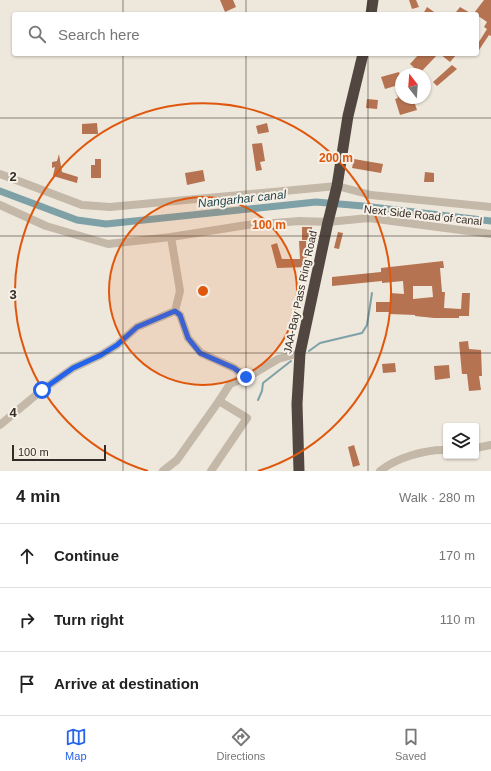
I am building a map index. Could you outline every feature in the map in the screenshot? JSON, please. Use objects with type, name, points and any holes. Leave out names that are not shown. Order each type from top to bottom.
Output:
[{"type":"highway","points":[[371,12],[374,0]]},
{"type":"highway","points":[[337,186],[348,116],[363,56]]},
{"type":"highway","name":"JAA-Bay Pass Ring Road","points":[[299,471],[297,404],[300,353],[337,186]]},
{"type":"street","points":[[0,174],[82,205],[110,207],[337,186],[371,196],[491,207]]},
{"type":"street","name":"Next Side Road of canal","points":[[0,205],[46,226],[108,244],[171,237],[247,225],[329,218],[369,218],[491,234]]},
{"type":"street","points":[[171,237],[180,291],[175,311]]},
{"type":"street","points":[[175,311],[180,315],[188,338],[200,353],[234,368],[246,377]]},
{"type":"street","points":[[0,425],[42,390],[73,368],[101,355],[117,345],[137,327],[175,311]]},
{"type":"street","points":[[163,471],[177,460],[230,384],[278,359],[300,353]]},
{"type":"street","points":[[211,471],[247,418],[219,401]]},
{"type":"street","points":[[479,447],[491,445]]},
{"type":"street","points":[[380,471],[410,456],[435,449],[443,450]]},
{"type":"building","points":[[220,0],[233,0],[236,7],[225,12]]},
{"type":"building","points":[[409,0],[416,0],[419,7],[412,9]]},
{"type":"building","points":[[484,0],[491,0],[491,36],[489,35],[479,50],[479,42],[487,29],[484,27],[487,22],[479,16],[479,12],[475,12]]},
{"type":"building","points":[[427,7],[434,12],[424,12]]},
{"type":"building","points":[[460,7],[469,12],[456,12]]},
{"type":"building","points":[[417,56],[436,56],[425,68],[414,68],[410,64]]},
{"type":"building","points":[[442,56],[455,56],[450,62]]},
{"type":"building","points":[[452,65],[457,69],[437,86],[433,82]]},
{"type":"building","points":[[395,73],[395,86],[385,89],[381,77]]},
{"type":"building","points":[[367,99],[378,100],[377,109],[366,108]]},
{"type":"building","points":[[397,104],[415,104],[417,110],[400,115]]},
{"type":"building","points":[[97,123],[98,134],[82,134],[82,124]]},
{"type":"building","points":[[267,123],[269,132],[258,134],[256,126]]},
{"type":"building","points":[[262,143],[265,161],[260,162],[262,170],[256,171],[252,144]]},
{"type":"building","points":[[59,154],[62,172],[78,177],[77,183],[53,176],[55,167],[52,168],[52,162],[57,161]]},
{"type":"building","points":[[95,159],[101,159],[101,178],[91,178],[91,165],[95,165]]},
{"type":"building","points":[[354,159],[383,164],[381,173],[352,168]]},
{"type":"building","points":[[203,170],[205,181],[187,185],[185,173]]},
{"type":"building","points":[[425,172],[434,173],[434,182],[424,182]]},
{"type":"building","points":[[302,227],[312,227],[312,240],[302,240]]},
{"type":"building","points":[[338,232],[343,233],[339,249],[334,248]]},
{"type":"building","points":[[299,241],[306,241],[309,267],[277,268],[271,245],[277,243],[282,259],[300,259]]},
{"type":"building","points":[[443,261],[444,268],[440,268],[442,292],[445,292],[444,308],[461,309],[462,293],[470,293],[469,316],[459,316],[459,318],[434,318],[415,315],[390,314],[390,312],[376,312],[376,302],[390,302],[390,293],[404,294],[403,281],[382,283],[382,281],[332,286],[332,277],[381,272],[381,268]],"holes":[[[413,286],[432,286],[433,297],[413,299]]]},
{"type":"building","points":[[468,341],[469,349],[481,350],[482,376],[479,376],[481,390],[469,391],[467,374],[462,374],[459,342]]},
{"type":"building","points":[[395,363],[396,372],[383,373],[382,364]]},
{"type":"building","points":[[449,365],[450,378],[435,380],[434,366]]},
{"type":"building","points":[[354,445],[360,465],[353,467],[348,447]]},
{"type":"waterway","name":"Nangarhar canal","points":[[0,191],[77,220],[106,224],[316,202],[491,221]]},
{"type":"waterway","points":[[309,351],[320,343],[362,333],[367,325],[372,293]]},
{"type":"waterway","points":[[258,400],[262,391],[263,383],[291,361]]},
{"type":"route","points":[[42,390],[73,368],[101,355],[117,345],[137,327],[175,311],[180,315],[188,338],[200,353],[234,368],[246,377]]}]
